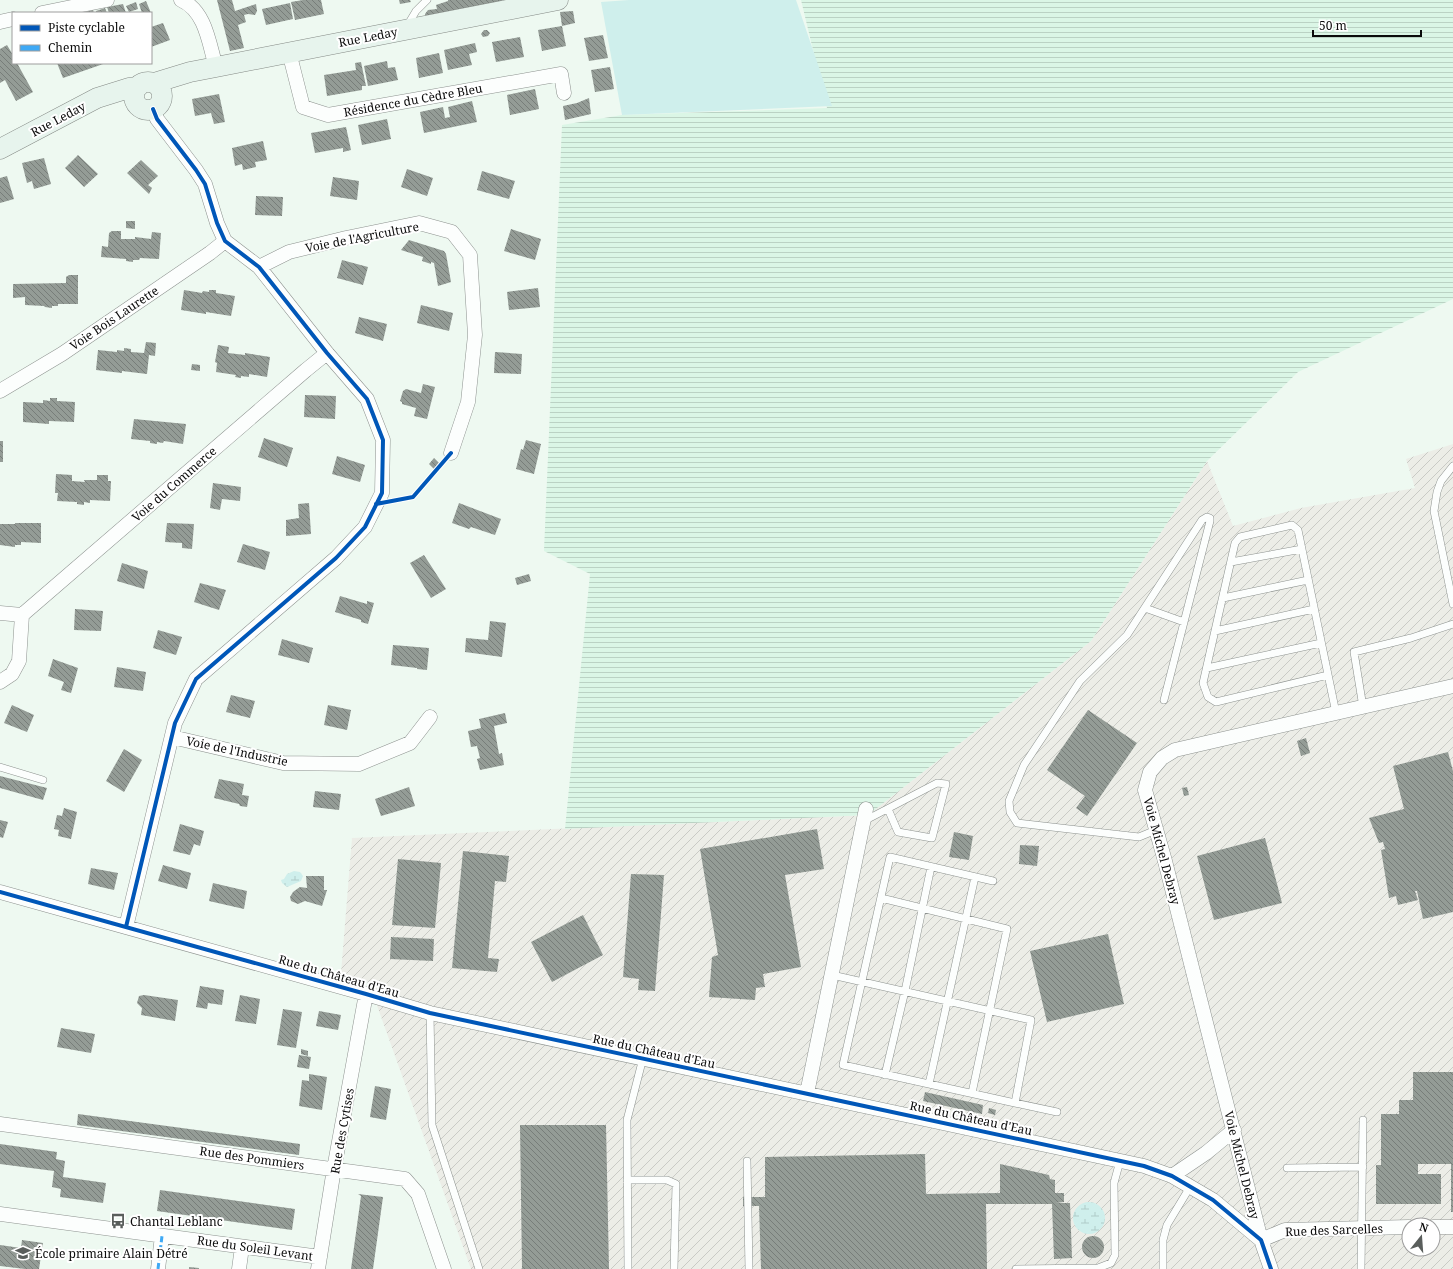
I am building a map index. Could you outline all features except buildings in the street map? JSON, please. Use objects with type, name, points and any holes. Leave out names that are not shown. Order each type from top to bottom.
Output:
[{"type":"main road","name":"Rue Leday","points":[[0,149],[97,98],[143,94],[168,86],[179,76],[289,52],[558,0]]},
{"type":"street","points":[[47,12],[107,0]]},
{"type":"street","points":[[181,0],[188,3],[201,18],[216,67]]},
{"type":"street","points":[[0,22],[12,19]]},
{"type":"street","name":"Résidence du Cèdre Bleu","points":[[289,52],[303,107],[328,115],[561,74],[564,93]]},
{"type":"street","points":[[126,927],[175,723],[196,679],[336,558],[365,528],[382,493],[383,440],[367,399],[259,267],[225,240],[217,223],[205,184],[157,119],[143,94]]},
{"type":"street","name":"Voie de l'Agriculture","points":[[259,267],[288,252],[419,223],[452,232],[470,255],[476,335],[468,402],[450,453]]},
{"type":"street","name":"Voie Bois Laurette","points":[[0,391],[62,354],[210,253],[225,240]]},
{"type":"street","name":"Voie du Commerce","points":[[22,615],[306,370],[328,353]]},
{"type":"street","points":[[0,613],[22,615],[19,661],[12,674],[0,682]]},
{"type":"street","name":"Voie Michel Debray","points":[[1261,1240],[1234,1130],[1145,790],[1150,772],[1162,758],[1175,750],[1453,686]]},
{"type":"street","name":"Voie de l'Industrie","points":[[172,737],[283,763],[359,764],[410,743],[430,718]]},
{"type":"street","points":[[807,1094],[865,815]]},
{"type":"street","name":"Rue du Château d'Eau","points":[[0,892],[430,1013],[1144,1166],[1172,1176],[1213,1200],[1261,1240]]},
{"type":"street","name":"Rue des Cytises","points":[[319,1263],[334,1169],[366,994]]},
{"type":"street","name":"Rue des Pommiers","points":[[0,1124],[405,1179],[418,1194],[444,1269]]},
{"type":"street","points":[[1172,1176],[1206,1153],[1234,1130]]},
{"type":"street","name":"Rue du Soleil Levant","points":[[0,1214],[242,1247],[319,1263]]},
{"type":"street","name":"Rue des Sarcelles","points":[[1261,1240],[1285,1230],[1401,1227]]},
{"type":"street","points":[[1441,1227],[1453,1227]]},
{"type":"street","points":[[158,1269],[162,1236]]},
{"type":"street","points":[[1261,1240],[1271,1269]]},
{"type":"street","points":[[239,1269],[242,1247]]},
{"type":"lane","points":[[405,30],[416,12],[427,0]]},
{"type":"lane","points":[[1453,466],[1441,481],[1437,492],[1434,511],[1453,604]]},
{"type":"lane","points":[[1156,830],[1139,837],[1017,823],[1010,812],[1009,802],[1024,765],[1080,681],[1127,635],[1202,520],[1206,517],[1210,518],[1164,700]]},
{"type":"lane","points":[[1328,675],[1216,702],[1208,697],[1203,683],[1235,543],[1240,537],[1292,525],[1298,530],[1336,713]]},
{"type":"lane","points":[[1231,562],[1302,549]]},
{"type":"lane","points":[[1223,598],[1308,580]]},
{"type":"lane","points":[[1145,608],[1184,622]]},
{"type":"lane","points":[[1215,631],[1314,609]]},
{"type":"lane","points":[[1363,707],[1354,652],[1411,638],[1453,624]]},
{"type":"lane","points":[[1207,668],[1321,643]]},
{"type":"lane","points":[[0,767],[43,780]]},
{"type":"lane","points":[[865,815],[888,809],[937,782],[946,784],[932,838],[898,832],[888,809]]},
{"type":"lane","points":[[993,881],[890,857],[843,1066],[1057,1112]]},
{"type":"lane","points":[[885,1075],[905,991],[931,866]]},
{"type":"lane","points":[[929,1084],[975,877]]},
{"type":"lane","points":[[881,898],[1007,929],[972,1093]]},
{"type":"lane","points":[[832,975],[1031,1020],[1015,1102]]},
{"type":"lane","points":[[430,1013],[432,1124],[479,1269]]},
{"type":"lane","points":[[628,1269],[627,1120],[643,1058]]},
{"type":"lane","points":[[1361,1269],[1363,1228],[1363,1120]]},
{"type":"lane","points":[[747,1161],[749,1269]]},
{"type":"lane","points":[[1016,1268],[1093,1269],[1111,1263],[1116,1255],[1114,1183],[1120,1161]]},
{"type":"lane","points":[[1287,1168],[1363,1167]]},
{"type":"lane","points":[[627,1180],[667,1180],[676,1184],[674,1269]]},
{"type":"lane","points":[[1164,1269],[1163,1240],[1167,1225],[1190,1187]]},
{"type":"shaded area","points":[[1453,444],[1453,1269],[471,1269],[369,983],[341,973],[352,838],[868,815],[1091,641],[1207,461],[1233,526],[1301,508],[1415,488],[1406,459]]},
{"type":"green space","points":[[629,0],[796,0],[832,106],[622,115],[601,2]]},
{"type":"green space","points":[[801,0],[1453,0],[1453,299],[1298,372],[1207,461],[1091,641],[868,815],[565,829],[590,574],[544,551],[562,125],[622,115],[827,108]]},
{"type":"green space","points":[[294,871],[300,872],[303,876],[301,881],[287,887],[281,880],[284,879],[287,874]]},
{"type":"green space","points":[[1089,1202],[1098,1205],[1102,1209],[1105,1218],[1102,1227],[1098,1231],[1089,1234],[1080,1231],[1076,1227],[1073,1218],[1076,1209],[1080,1205]]},
{"type":"marked path","points":[[158,1269],[162,1236]]},
{"type":"cycle path","points":[[126,927],[175,723],[196,679],[336,558],[365,527],[382,493],[383,440],[367,399],[327,353],[259,267],[225,241],[217,223],[205,184],[157,119],[153,109]]},
{"type":"cycle path","points":[[376,504],[413,497],[451,453]]},
{"type":"cycle path","points":[[0,892],[430,1013],[1144,1166],[1172,1176],[1213,1200],[1261,1240],[1271,1269]]},
{"type":"place","name":"Chantal Leblanc","points":[[118,1221]]},
{"type":"place","name":"École primaire Alain Détré","points":[[23,1253]]}]
